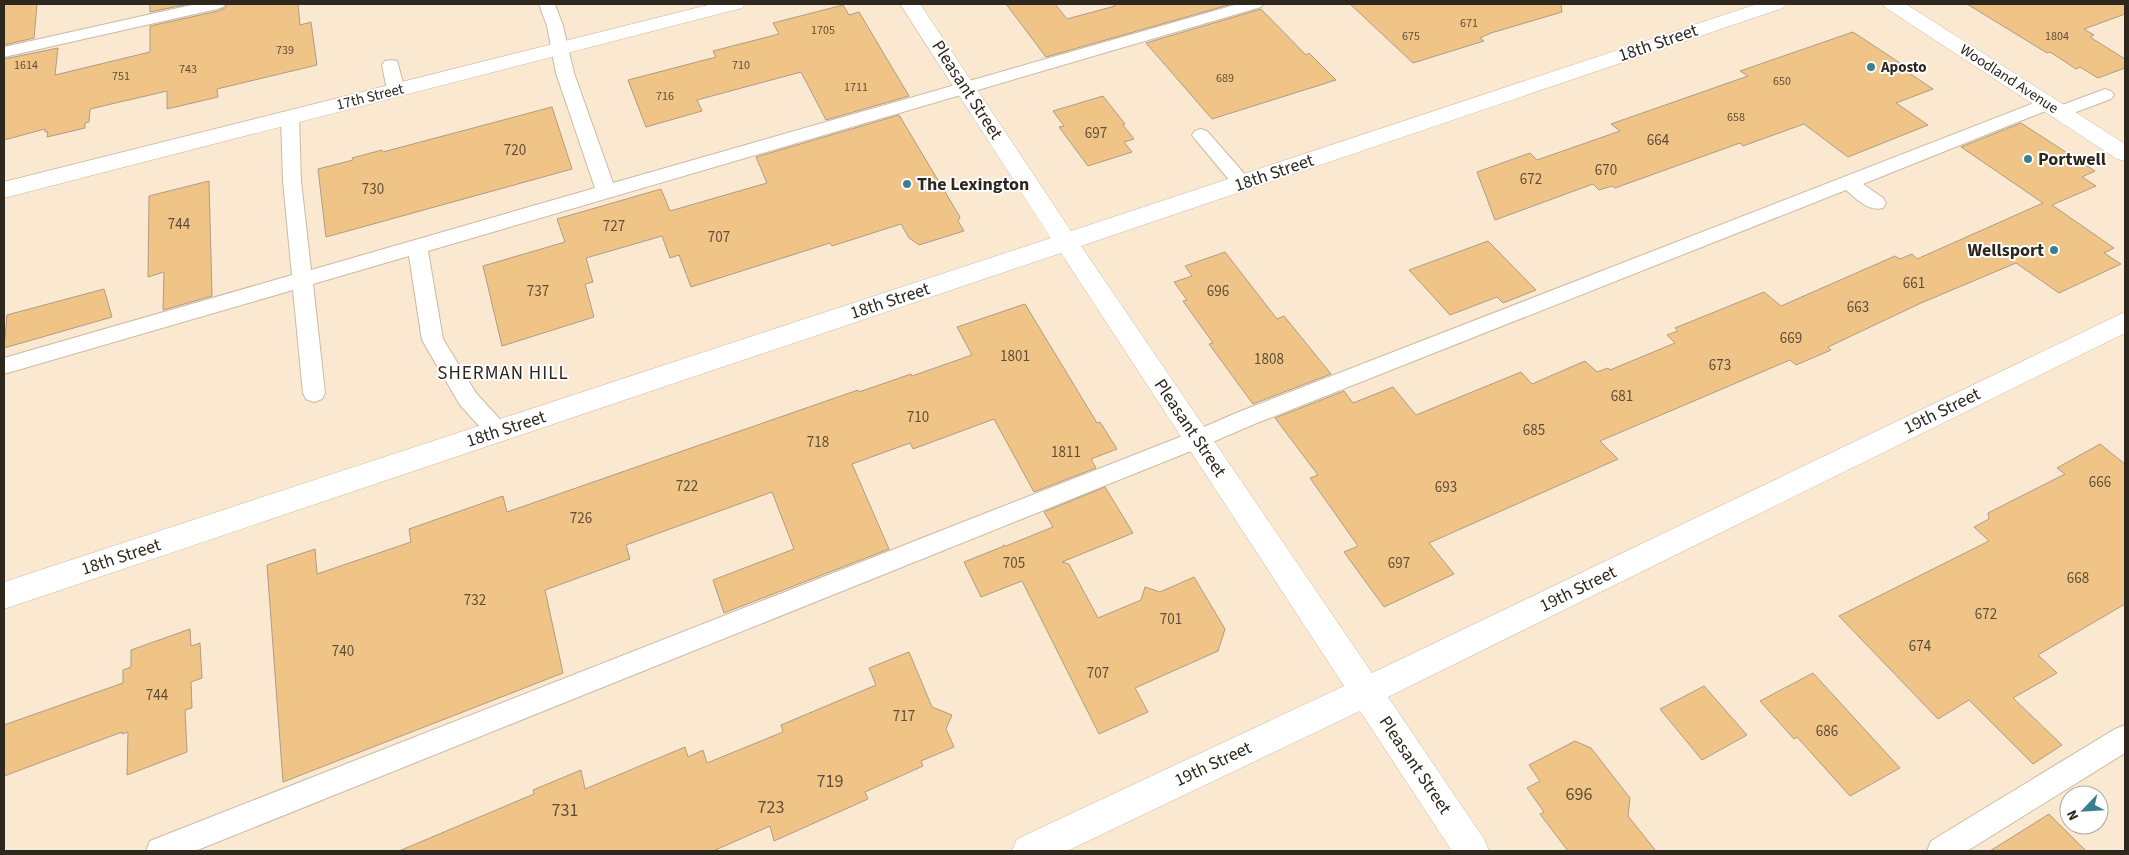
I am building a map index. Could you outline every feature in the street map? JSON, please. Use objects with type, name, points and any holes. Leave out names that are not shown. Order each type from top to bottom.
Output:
[{"type":"street","name":"17th Street","points":[[4,190],[735,4]]},
{"type":"street","name":"Pleasant Street","points":[[910,4],[1066,242],[1472,851]]},
{"type":"street","name":"18th Street","points":[[4,596],[1776,4]]},
{"type":"street","name":"Woodland Avenue","points":[[1893,4],[2125,154]]},
{"type":"street","name":"19th Street","points":[[1029,851],[1365,692],[2125,322]]},
{"type":"lane","points":[[4,52],[218,4]]},
{"type":"lane","points":[[547,4],[555,26],[565,73],[606,192]]},
{"type":"lane","points":[[4,366],[965,88],[1128,47],[1255,4]]},
{"type":"lane","points":[[391,65],[396,90]]},
{"type":"lane","points":[[160,851],[1198,439],[1244,419],[1849,182],[2054,108],[2106,95]]},
{"type":"lane","points":[[290,117],[292,181],[314,393]]},
{"type":"lane","points":[[1201,135],[1242,183]]},
{"type":"lane","points":[[1849,182],[1876,203]]},
{"type":"lane","points":[[418,246],[433,340],[468,399],[498,432]]},
{"type":"lane","points":[[1941,851],[2125,738]]},
{"type":"building","points":[[4,4],[37,4],[34,38],[4,45]]},
{"type":"building","points":[[150,4],[189,4],[150,12]]},
{"type":"building","points":[[227,4],[298,4],[300,25],[311,22],[317,65],[217,89],[218,97],[167,109],[167,91],[90,109],[89,122],[85,123],[85,128],[47,137],[48,132],[45,132],[45,129],[4,140],[4,59],[58,48],[55,75],[150,52],[150,26],[218,11],[225,8]]},
{"type":"building","points":[[1006,4],[1055,4],[1067,19],[1115,6],[1113,4],[1232,4],[1046,57]]},
{"type":"building","points":[[1350,4],[1561,4],[1562,12],[1491,33],[1480,38],[1484,41],[1413,63]]},
{"type":"building","points":[[1967,4],[2125,4],[2125,14],[2084,29],[2094,35],[2090,37],[2125,59],[2125,68],[2098,78],[2080,67],[2076,69],[2050,52],[2047,53]]},
{"type":"building","points":[[843,5],[849,15],[859,12],[909,96],[826,120],[801,72],[697,100],[702,111],[646,127],[628,80],[716,57],[713,51],[779,34],[773,23]]},
{"type":"building","points":[[1261,9],[1306,55],[1309,53],[1336,80],[1212,119],[1146,43]]},
{"type":"building","points":[[1853,32],[1900,63],[1900,67],[1933,89],[1896,103],[1928,125],[1848,157],[1804,124],[1743,146],[1740,143],[1615,188],[1612,186],[1599,190],[1593,184],[1495,220],[1477,172],[1530,153],[1537,160],[1620,131],[1611,124],[1748,76],[1740,71]]},
{"type":"building","points":[[1103,96],[1134,139],[1124,142],[1132,152],[1088,166],[1059,127],[1064,126],[1053,111]]},
{"type":"building","points":[[552,107],[572,169],[326,237],[318,169],[382,150],[383,152]]},
{"type":"building","points":[[899,115],[960,217],[958,221],[964,231],[919,245],[909,238],[901,224],[832,246],[830,243],[691,287],[679,255],[670,258],[662,236],[586,258],[593,282],[585,284],[594,317],[502,346],[483,266],[565,242],[557,219],[661,189],[670,211],[767,183],[756,157]]},
{"type":"building","points":[[2021,123],[2095,171],[2082,177],[2096,186],[2052,205],[2114,248],[2104,253],[2121,264],[2059,293],[2016,263],[1921,303],[1828,347],[1831,350],[1796,365],[1790,360],[1600,441],[1618,459],[1429,543],[1454,574],[1384,607],[1344,552],[1358,546],[1310,478],[1318,475],[1275,418],[1344,391],[1353,403],[1393,387],[1416,415],[1521,372],[1532,384],[1585,361],[1597,372],[1608,368],[1610,370],[1675,343],[1667,335],[1678,331],[1675,328],[1764,292],[1781,306],[1895,256],[1900,259],[1912,254],[1917,259],[2043,203],[1961,147]]},
{"type":"building","points":[[209,181],[212,296],[163,310],[164,272],[148,277],[149,196]]},
{"type":"building","points":[[1488,241],[1536,290],[1503,303],[1497,297],[1450,315],[1409,270]]},
{"type":"building","points":[[1225,252],[1277,319],[1284,316],[1331,374],[1253,404],[1209,344],[1213,343],[1183,301],[1187,300],[1174,282],[1192,276],[1185,266]]},
{"type":"building","points":[[104,289],[112,317],[4,348],[7,315]]},
{"type":"building","points":[[1025,304],[1097,423],[1100,422],[1117,449],[1091,459],[1096,468],[1034,492],[994,419],[913,449],[910,443],[852,464],[889,549],[724,613],[713,580],[794,549],[772,492],[626,545],[630,559],[545,590],[563,673],[283,782],[267,565],[315,549],[317,574],[411,542],[409,529],[503,496],[507,512],[858,390],[859,392],[911,374],[912,376],[972,355],[957,327]]},
{"type":"building","points":[[2100,444],[2125,464],[2125,604],[2038,655],[2057,673],[2013,698],[2062,745],[2033,764],[1969,700],[1938,719],[1839,616],[1989,541],[1974,527],[1989,519],[1988,513],[2065,474],[2057,468]]},
{"type":"building","points":[[1105,487],[1133,533],[1062,562],[1069,564],[1098,618],[1141,600],[1145,587],[1160,592],[1194,577],[1225,629],[1218,651],[1135,688],[1148,712],[1099,734],[1022,581],[981,597],[964,562],[1003,545],[1006,546],[1053,527],[1044,512]]},
{"type":"building","points":[[190,629],[191,646],[200,643],[202,678],[191,682],[192,708],[185,710],[187,752],[127,775],[128,732],[122,734],[122,732],[4,776],[4,725],[123,683],[123,670],[131,667],[131,650]]},
{"type":"building","points":[[909,652],[932,707],[952,715],[946,729],[954,747],[921,761],[923,766],[865,792],[868,799],[774,841],[770,826],[713,851],[399,851],[534,794],[533,790],[581,770],[585,789],[685,747],[688,757],[703,750],[707,763],[783,732],[781,725],[876,685],[869,668]]},
{"type":"building","points":[[1813,673],[1900,768],[1850,796],[1797,737],[1794,739],[1760,701]]},
{"type":"building","points":[[1704,686],[1747,735],[1702,760],[1660,709]]},
{"type":"building","points":[[1575,741],[1591,748],[1630,798],[1628,816],[1656,851],[1568,851],[1540,814],[1544,812],[1527,788],[1540,781],[1529,765]]},
{"type":"building","points":[[2049,814],[2059,824],[2059,835],[2070,835],[2086,851],[1990,851]]},
{"type":"place","name":"Aposto","points":[[1871,67]]},
{"type":"place","name":"Portwell","points":[[2028,159]]},
{"type":"place","name":"The Lexington","points":[[907,184]]},
{"type":"place","name":"Wellsport","points":[[2054,250]]},
{"type":"district","name":"SHERMAN HILL","points":[[503,373]]}]
